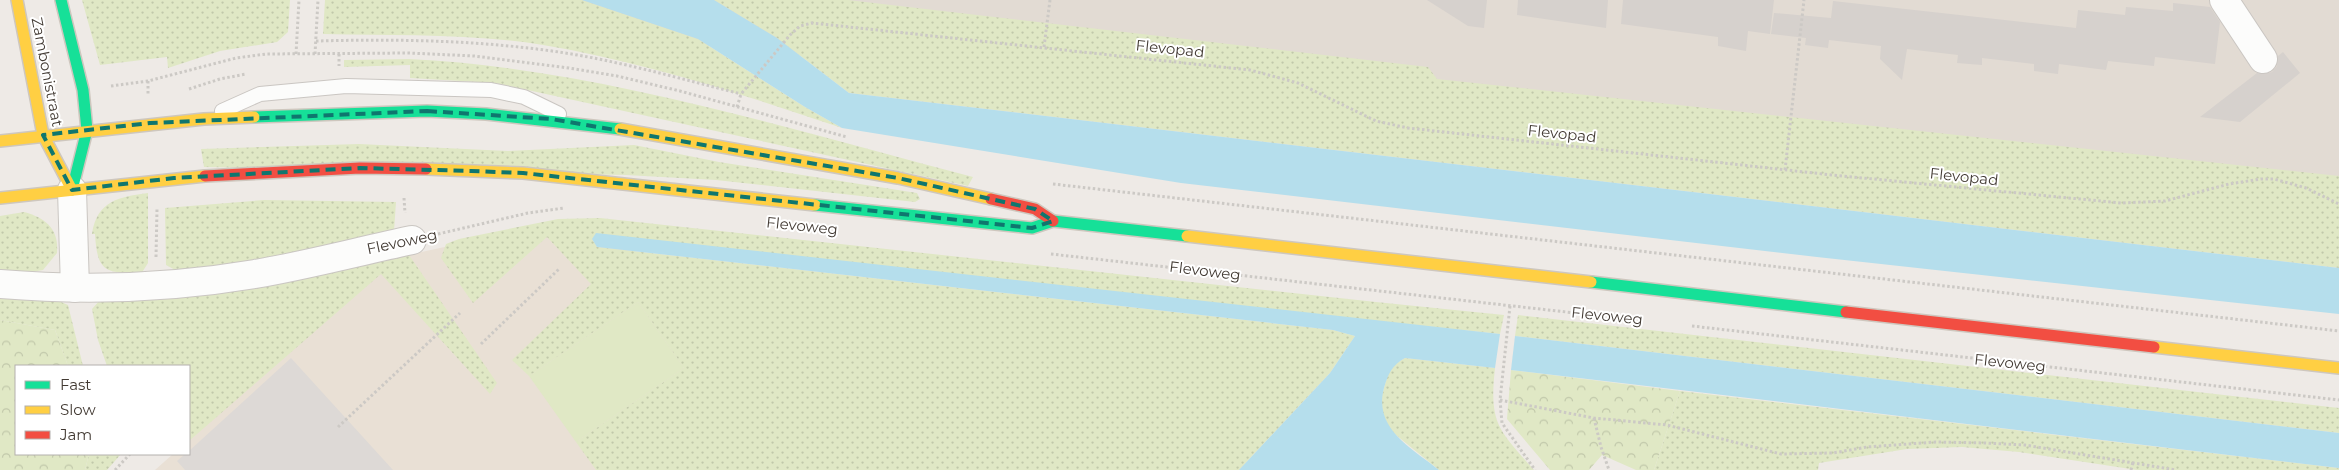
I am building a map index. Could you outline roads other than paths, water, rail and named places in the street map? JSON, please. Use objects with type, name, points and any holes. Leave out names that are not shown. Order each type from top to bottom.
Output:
[{"type":"main road","name":"Zambonistraat","points":[[17,0],[43,135],[72,190]]},
{"type":"main road","name":"Zambonistraat","points":[[61,0],[83,90],[88,130],[72,190]]},
{"type":"main road","name":"Flevoweg","points":[[0,141],[88,130],[204,119],[427,111],[576,122],[888,176],[1034,209],[1053,221]]},
{"type":"main road","name":"Flevoweg","points":[[0,198],[174,178],[350,168],[523,173],[1032,228],[1053,221],[2339,368]]},
{"type":"street","points":[[2224,0],[2263,59]]},
{"type":"street","points":[[72,190],[75,288]]},
{"type":"street","name":"Flevoweg","points":[[0,284],[75,288],[156,284],[255,274],[412,240]]},
{"type":"lane","name":"Flevoweg","points":[[204,119],[260,94],[346,86],[491,90],[524,97],[576,122]]},
{"type":"water","points":[[582,0],[714,0],[777,38],[849,93],[2339,268],[2339,314],[1817,257],[1181,183],[842,128],[805,107],[698,39]]},
{"type":"water","points":[[596,233],[1500,334],[1495,368],[1405,358],[1389,374],[1382,402],[1384,415],[1389,426],[1407,445],[1439,470],[1239,470],[1330,373],[1355,336],[1333,330],[597,247],[592,239]]},
{"type":"water","points":[[1515,336],[2339,433],[2339,468],[1511,370]]}]
